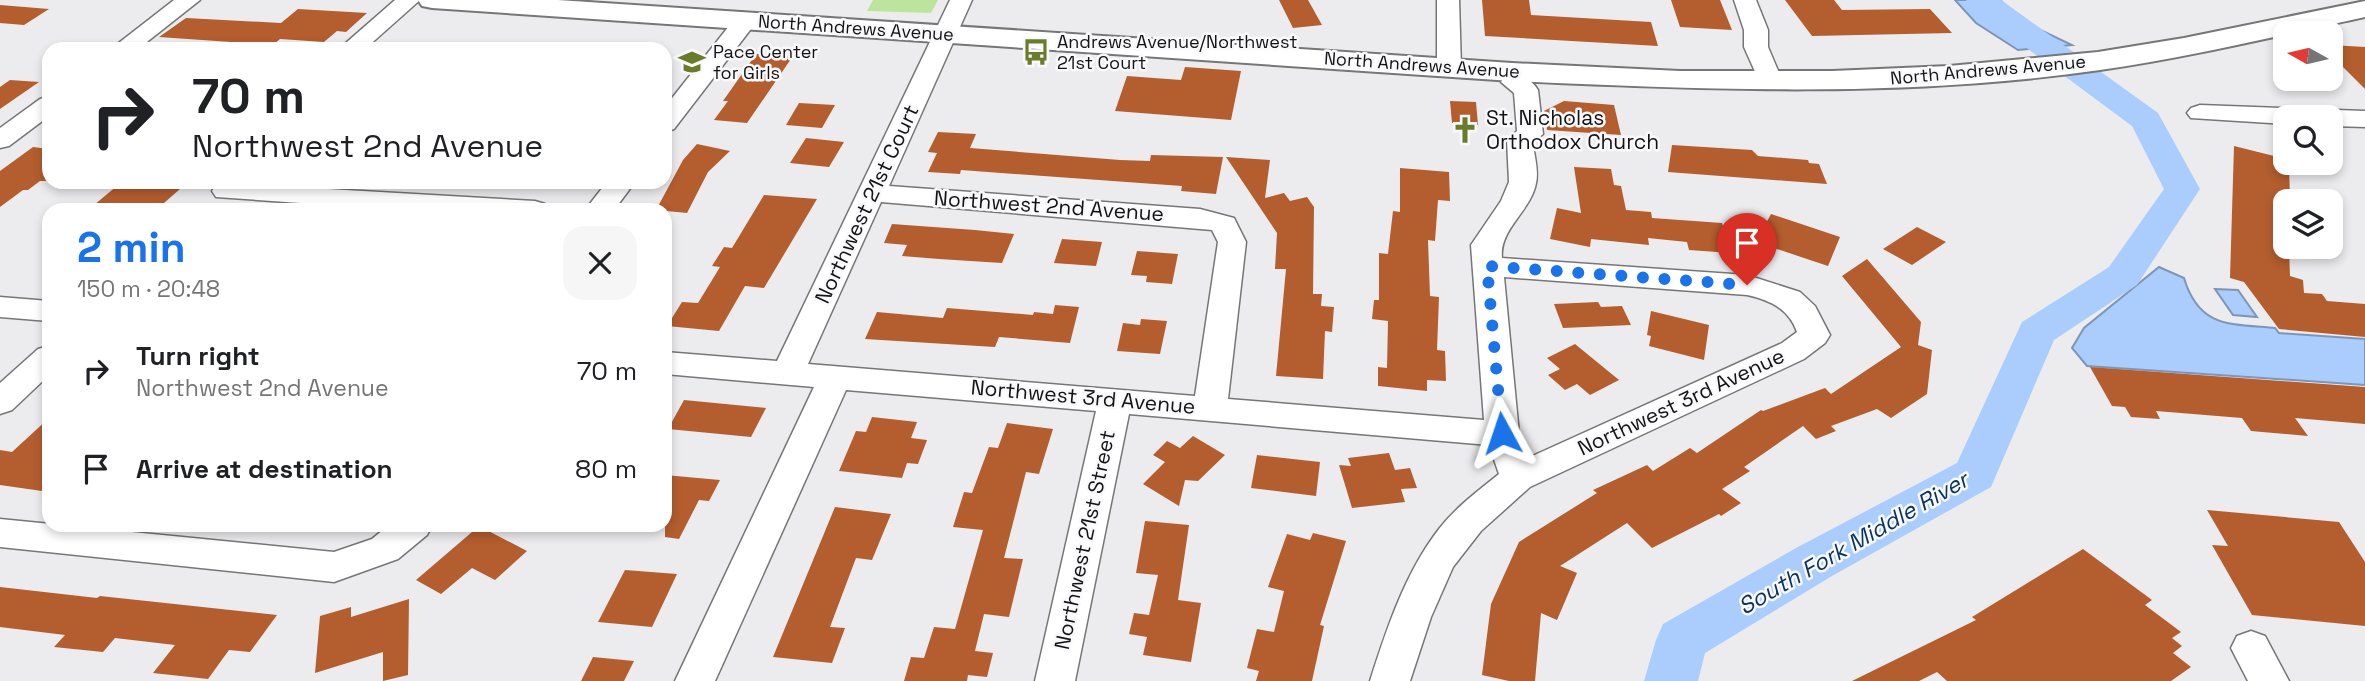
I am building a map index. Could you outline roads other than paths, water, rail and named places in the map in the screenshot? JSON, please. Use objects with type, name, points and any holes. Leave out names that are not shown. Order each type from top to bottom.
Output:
[{"type":"main road","name":"North Andrews Avenue","points":[[432,0],[1449,67],[1513,77],[1680,80],[1949,75],[2039,68],[2184,47],[2365,9]]},
{"type":"street","points":[[132,42],[189,0]]},
{"type":"street","points":[[359,42],[409,0]]},
{"type":"street","name":"Northwest 21st Court","points":[[788,373],[874,193],[961,0]]},
{"type":"street","points":[[1448,0],[1449,67]]},
{"type":"street","points":[[1745,0],[1756,30],[1756,47],[1770,80]]},
{"type":"street","points":[[672,115],[745,21]]},
{"type":"street","points":[[1390,681],[1416,601],[1441,558],[1467,522],[1518,478],[1502,433],[1486,245],[1515,201],[1523,182],[1520,139],[1509,133],[1503,88],[1513,77]]},
{"type":"street","points":[[0,140],[42,109]]},
{"type":"street","points":[[2200,113],[2273,115]]},
{"type":"street","points":[[2343,118],[2365,119]]},
{"type":"street","points":[[213,203],[226,189]]},
{"type":"street","points":[[267,189],[446,203]]},
{"type":"street","points":[[604,203],[616,189]]},
{"type":"street","name":"Northwest 2nd Avenue","points":[[874,193],[1200,218],[1224,224],[1232,242],[1210,408]]},
{"type":"street","name":"Northwest 3rd Avenue","points":[[1487,266],[1747,285],[1776,292],[1801,307],[1814,335],[1793,351],[1518,478]]},
{"type":"street","points":[[0,307],[42,310]]},
{"type":"street","points":[[0,402],[42,363]]},
{"type":"street","name":"Northwest 3rd Avenue","points":[[672,364],[1502,433]]},
{"type":"street","points":[[695,681],[835,377]]},
{"type":"street","name":"Northwest 21st Street","points":[[1055,681],[1115,400]]},
{"type":"street","points":[[0,533],[334,567],[385,549],[406,532]]},
{"type":"water","points":[[1955,0],[2000,0],[2024,22],[2072,45],[2018,50],[1976,23]]},
{"type":"water","points":[[2159,267],[2184,278],[2198,306],[2218,320],[2244,326],[2275,328],[2279,333],[2365,339],[2365,385],[2087,366],[2072,348],[2084,328]]},
{"type":"water","points":[[2215,289],[2238,290],[2257,317],[2233,315]]},
{"type":"waterway","name":"South Fork Middle River","points":[[1671,681],[1682,640],[1814,562],[1975,475],[2037,332],[2123,276],[2182,189],[2146,120],[1981,0]]},
{"type":"place","name":"Andrews Avenue/Northwest 21st Court","points":[[1036,52]]},
{"type":"place","name":"Pace Center for Girls","points":[[692,62]]},
{"type":"place","name":"St. Nicholas Orthodox Church","points":[[1465,130]]}]
